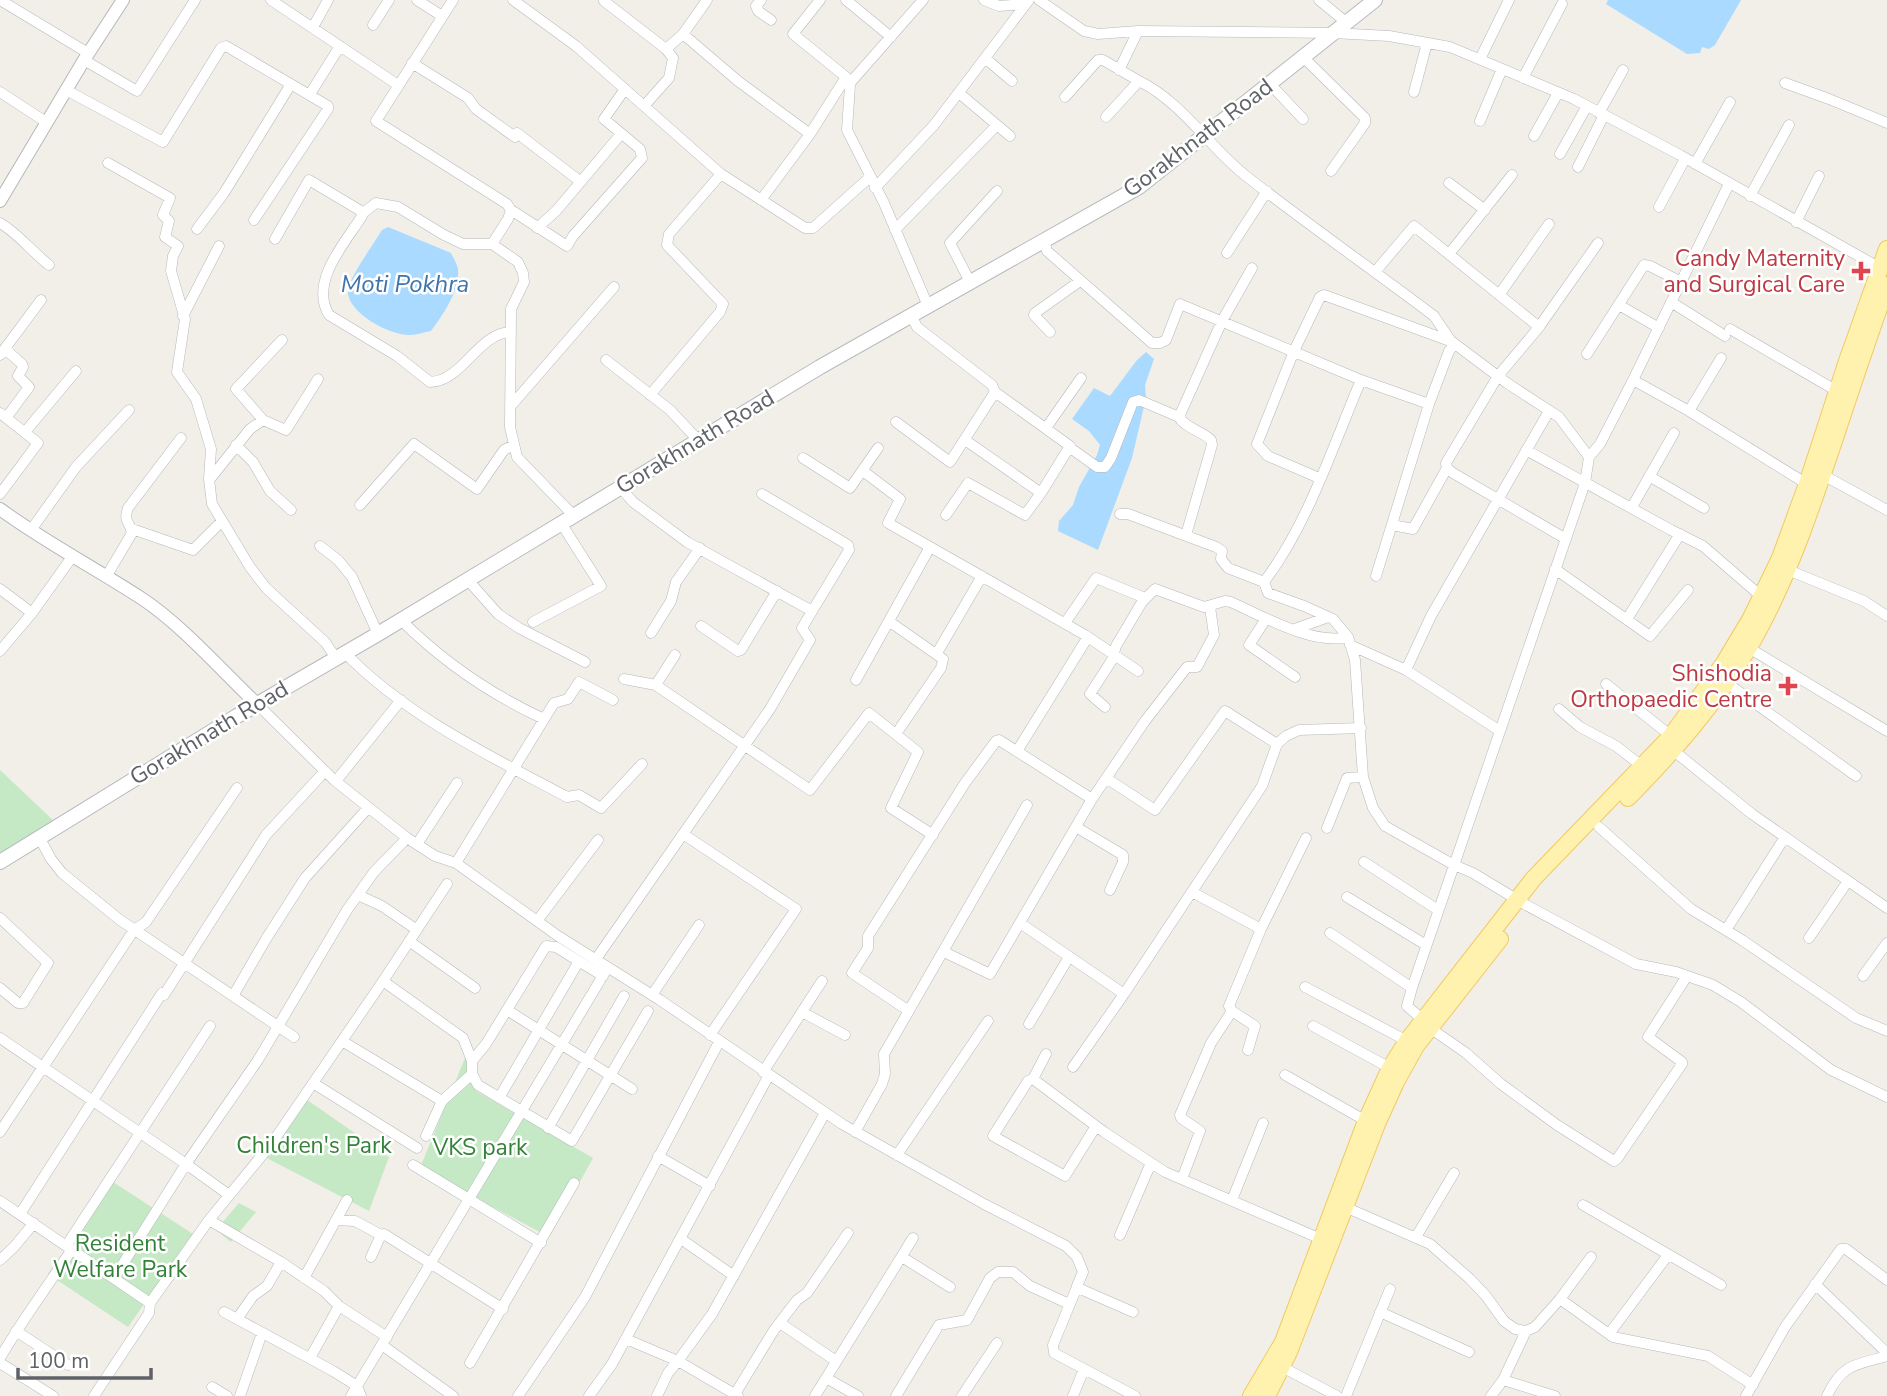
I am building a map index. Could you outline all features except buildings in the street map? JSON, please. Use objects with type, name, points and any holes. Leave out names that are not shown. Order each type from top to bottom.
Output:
[{"type":"main road","name":"Gorakhnath Road","points":[[1,858],[698,440],[1139,187],[1374,0]]},
{"type":"main road","points":[[1521,903],[1534,877],[1643,767],[1672,744],[1762,597],[1780,558],[1807,484],[1887,249]]},
{"type":"main road","points":[[1251,1396],[1283,1342],[1366,1121],[1390,1068],[1407,1041],[1426,1024],[1521,903],[1599,827],[1727,683],[1749,648],[1788,570],[1887,285]]},
{"type":"main road","points":[[1267,1396],[1282,1367],[1377,1124],[1426,1024]]},
{"type":"street","points":[[0,0],[137,92],[195,0]]},
{"type":"street","points":[[0,201],[123,0]]},
{"type":"street","points":[[271,0],[398,85]]},
{"type":"street","points":[[313,27],[328,0]]},
{"type":"street","points":[[373,25],[389,0]]},
{"type":"street","points":[[417,0],[442,16]]},
{"type":"street","points":[[453,0],[377,118],[378,123],[507,204],[511,210],[567,246],[642,158],[640,149],[609,125],[603,117],[625,89]]},
{"type":"street","points":[[513,0],[576,46],[720,174],[809,229],[870,177]]},
{"type":"street","points":[[666,49],[683,34],[707,0]]},
{"type":"street","points":[[761,0],[757,6],[758,11],[771,20]]},
{"type":"street","points":[[820,0],[793,34],[848,80]]},
{"type":"street","points":[[846,0],[891,37]]},
{"type":"street","points":[[761,200],[848,80],[891,37],[921,0]]},
{"type":"street","points":[[984,0],[999,6],[1027,2]]},
{"type":"street","points":[[1039,0],[1084,31],[1098,34],[1138,31],[1333,33],[1389,36],[1450,47],[1587,106],[1880,268]]},
{"type":"street","points":[[1319,0],[1347,23]]},
{"type":"street","points":[[1480,59],[1509,0]]},
{"type":"street","points":[[604,1],[666,49],[673,58],[669,78],[645,106]]},
{"type":"street","points":[[876,188],[934,125],[1027,2]]},
{"type":"street","points":[[1523,78],[1562,4]]},
{"type":"street","points":[[1119,70],[1138,31]]},
{"type":"street","points":[[683,34],[738,81],[810,134]]},
{"type":"street","points":[[1414,92],[1427,43]]},
{"type":"street","points":[[66,90],[163,142],[223,46],[328,106],[254,220]]},
{"type":"street","points":[[310,94],[340,46]]},
{"type":"street","points":[[1303,57],[1365,118],[1331,171]]},
{"type":"street","points":[[985,58],[1012,81]]},
{"type":"street","points":[[1065,97],[1098,60],[1103,60],[1151,87],[1244,174],[1434,316],[1453,342],[1559,417],[1589,457]]},
{"type":"street","points":[[412,62],[468,98],[476,109],[581,182]]},
{"type":"street","points":[[1480,121],[1502,69]]},
{"type":"street","points":[[1578,167],[1623,70]]},
{"type":"street","points":[[848,80],[847,130],[895,229],[928,306]]},
{"type":"street","points":[[1106,117],[1139,81]]},
{"type":"street","points":[[1269,83],[1303,119]]},
{"type":"street","points":[[1785,83],[1887,124]]},
{"type":"street","points":[[197,229],[224,193],[291,84]]},
{"type":"street","points":[[0,92],[46,122]]},
{"type":"street","points":[[959,93],[1010,136]]},
{"type":"street","points":[[1534,136],[1558,93]]},
{"type":"street","points":[[1659,206],[1730,102]]},
{"type":"street","points":[[1560,154],[1587,106]]},
{"type":"street","points":[[895,229],[997,125]]},
{"type":"street","points":[[1750,196],[1789,125]]},
{"type":"street","points":[[537,228],[556,211],[621,134]]},
{"type":"street","points":[[108,163],[170,198],[163,215],[169,221],[165,237],[178,246],[173,256],[171,271],[185,319],[177,372],[196,400],[211,449],[209,479],[212,504],[250,567],[266,588],[340,655],[424,716],[567,797],[581,796],[599,808],[642,764]]},
{"type":"street","points":[[650,395],[720,312],[723,304],[667,245],[669,234],[720,174]]},
{"type":"street","points":[[1449,254],[1512,176]]},
{"type":"street","points":[[1796,222],[1819,176]]},
{"type":"street","points":[[275,239],[309,180],[363,213]]},
{"type":"street","points":[[1449,183],[1485,209]]},
{"type":"street","points":[[1687,976],[1648,1037],[1682,1064],[1614,1161],[1557,1125],[1501,1084],[1407,1006],[1585,483],[1589,457],[1600,444],[1633,380],[1729,184]]},
{"type":"street","points":[[970,282],[950,243],[997,191]]},
{"type":"street","points":[[1227,253],[1268,191]]},
{"type":"street","points":[[511,332],[496,334],[455,371],[435,383],[430,382],[397,356],[329,315],[323,295],[328,271],[363,213],[376,203],[398,208],[463,244],[492,244],[517,262],[524,282],[511,309],[511,332],[510,427],[517,457],[567,519],[601,586],[533,622]]},
{"type":"street","points":[[492,244],[509,219],[511,210]]},
{"type":"street","points":[[0,223],[14,232],[28,249],[49,265]]},
{"type":"street","points":[[1499,295],[1549,224]]},
{"type":"street","points":[[1376,272],[1414,226],[1540,326]]},
{"type":"street","points":[[1044,240],[1047,251],[1152,342],[1160,343],[1166,340],[1179,305],[1361,380],[1429,404]]},
{"type":"street","points":[[1392,526],[1413,529],[1447,468],[1446,463],[1498,376],[1540,326],[1598,243]]},
{"type":"street","points":[[183,316],[219,246]]},
{"type":"street","points":[[1587,354],[1644,265],[1681,282]]},
{"type":"street","points":[[1179,417],[1222,321],[1252,268]]},
{"type":"street","points":[[1050,332],[1034,314],[1080,281]]},
{"type":"street","points":[[510,407],[614,287]]},
{"type":"street","points":[[1319,478],[1268,456],[1257,444],[1294,351],[1320,297],[1324,295],[1453,342]]},
{"type":"street","points":[[0,494],[38,443],[3,416],[29,387],[18,376],[23,365],[3,352],[41,300]]},
{"type":"street","points":[[1671,302],[1837,391]]},
{"type":"street","points":[[1619,305],[1659,328]]},
{"type":"street","points":[[911,316],[917,327],[992,385],[995,392],[1097,467],[1105,467],[1133,402],[1139,400],[1179,417],[1181,422],[1207,436],[1212,445],[1186,536]]},
{"type":"street","points":[[282,340],[236,389],[263,420],[286,430],[318,379]]},
{"type":"street","points":[[1376,576],[1429,404],[1453,342]]},
{"type":"street","points":[[1689,411],[1721,358]]},
{"type":"street","points":[[606,360],[670,410],[698,440]]},
{"type":"street","points":[[25,432],[76,371]]},
{"type":"street","points":[[1046,428],[1081,378]]},
{"type":"street","points":[[1264,582],[1303,516],[1361,380]]},
{"type":"street","points":[[1633,380],[1689,411],[1807,484]]},
{"type":"street","points":[[896,422],[950,462],[995,392]]},
{"type":"street","points":[[31,530],[76,467],[129,410]]},
{"type":"street","points":[[1406,670],[1431,616],[1549,411]]},
{"type":"street","points":[[209,479],[250,429],[263,420]]},
{"type":"street","points":[[1632,507],[1674,433]]},
{"type":"street","points":[[181,438],[128,508],[125,516],[127,525],[193,550],[222,520]]},
{"type":"street","points":[[965,440],[1041,493]]},
{"type":"street","points":[[360,505],[414,444],[477,489],[504,450],[514,444]]},
{"type":"street","points":[[236,445],[253,462],[270,491],[290,510]]},
{"type":"street","points":[[946,515],[968,483],[1024,515],[1038,500],[1069,447]]},
{"type":"street","points":[[803,458],[849,488],[878,448]]},
{"type":"street","points":[[1526,450],[1703,546],[1762,597]]},
{"type":"street","points":[[1447,468],[1566,539]]},
{"type":"street","points":[[863,471],[900,499],[888,523],[1065,623],[1138,671]]},
{"type":"street","points":[[1823,475],[1887,510]]},
{"type":"street","points":[[1649,476],[1704,508]]},
{"type":"street","points":[[620,487],[633,502],[687,542],[812,611]]},
{"type":"street","points":[[596,959],[771,709],[810,640],[802,629],[850,547],[762,494]]},
{"type":"street","points":[[0,509],[72,557],[144,600],[188,637],[325,771],[368,808],[407,838],[435,856],[456,863],[596,959],[605,971]]},
{"type":"street","points":[[1120,514],[1128,514],[1216,547],[1222,551],[1221,559],[1228,568],[1264,582],[1268,593],[1328,617],[1349,641],[1406,670],[1500,731]]},
{"type":"street","points":[[106,578],[132,529]]},
{"type":"street","points":[[1627,619],[1680,534]]},
{"type":"street","points":[[320,546],[338,560],[352,577],[378,634]]},
{"type":"street","points":[[856,680],[930,547]]},
{"type":"street","points":[[651,633],[671,601],[676,582],[699,548]]},
{"type":"street","points":[[0,651],[32,613],[72,557]]},
{"type":"street","points":[[1555,569],[1651,636],[1688,590]]},
{"type":"street","points":[[1788,570],[1864,600],[1887,616]]},
{"type":"street","points":[[937,653],[982,576]]},
{"type":"street","points":[[1065,623],[1096,578],[1145,598]]},
{"type":"street","points":[[467,579],[498,614],[519,628],[585,662]]},
{"type":"street","points":[[0,589],[32,613]]},
{"type":"street","points":[[1105,707],[1090,694],[1145,598],[1153,590],[1158,589],[1204,607],[1228,601],[1266,619],[1325,639],[1349,641]]},
{"type":"street","points":[[701,626],[737,651],[741,650],[777,591]]},
{"type":"street","points":[[944,952],[990,974],[1106,778],[1187,667],[1197,667],[1214,635],[1210,607]]},
{"type":"street","points":[[1295,629],[1328,617]]},
{"type":"street","points":[[400,619],[419,638],[474,679],[511,704],[544,719]]},
{"type":"street","points":[[1266,619],[1249,645],[1295,677]]},
{"type":"street","points":[[890,622],[943,659],[941,668],[896,734]]},
{"type":"street","points":[[1017,751],[1086,640],[1085,635]]},
{"type":"street","points":[[1349,641],[1355,660],[1363,777],[1373,808],[1385,826],[1636,964],[1713,985],[1741,1002],[1831,1070],[1887,1097]]},
{"type":"street","points":[[1749,648],[1887,731]]},
{"type":"street","points":[[656,685],[675,654]]},
{"type":"street","points":[[624,679],[656,685],[810,790],[868,712],[918,754],[891,808],[933,835]]},
{"type":"street","points":[[456,863],[554,703],[568,699],[578,682],[613,700]]},
{"type":"street","points":[[1727,683],[1856,776]]},
{"type":"street","points":[[1606,684],[1752,814],[1887,908]]},
{"type":"street","points":[[336,781],[401,700]]},
{"type":"street","points":[[1559,709],[1580,727],[1616,746],[1643,767]]},
{"type":"street","points":[[1106,778],[1155,810],[1225,710],[1277,744]]},
{"type":"street","points":[[1073,1067],[1262,786],[1277,744],[1299,730],[1361,728]]},
{"type":"street","points":[[909,1011],[852,973],[868,948],[868,936],[965,783],[996,741],[999,740],[1093,799]]},
{"type":"street","points":[[20,1214],[266,835],[325,771]]},
{"type":"street","points":[[1327,828],[1347,778],[1363,777]]},
{"type":"street","points":[[417,844],[457,783]]},
{"type":"street","points":[[0,1132],[134,930],[146,922],[237,788]]},
{"type":"street","points":[[855,1132],[882,1084],[885,1074],[884,1054],[1027,805]]},
{"type":"street","points":[[233,996],[305,878],[368,808]]},
{"type":"street","points":[[1076,827],[1123,855],[1123,862],[1110,890]]},
{"type":"street","points":[[1599,827],[1692,909],[1856,1018],[1887,1031]]},
{"type":"street","points":[[518,1396],[586,1297],[714,1039],[796,909],[683,834]]},
{"type":"street","points":[[39,837],[62,873],[134,930],[294,1037]]},
{"type":"street","points":[[1726,930],[1785,837]]},
{"type":"street","points":[[114,1278],[278,1027],[358,895],[374,872],[407,838]]},
{"type":"street","points":[[1248,1050],[1255,1026],[1231,1011],[1229,1006],[1261,929],[1306,838]]},
{"type":"street","points":[[537,921],[598,840]]},
{"type":"street","points":[[1364,862],[1438,910]]},
{"type":"street","points":[[1809,938],[1847,881]]},
{"type":"street","points":[[94,1396],[149,1313],[150,1303],[209,1220],[272,1143],[447,884]]},
{"type":"street","points":[[1192,891],[1261,929]]},
{"type":"street","points":[[358,895],[382,906],[417,930]]},
{"type":"street","points":[[1347,897],[1426,945]]},
{"type":"street","points":[[0,918],[48,963],[23,1003],[19,1003],[0,988]]},
{"type":"street","points":[[1020,923],[1124,994]]},
{"type":"street","points":[[652,995],[699,925]]},
{"type":"street","points":[[1331,933],[1412,988]]},
{"type":"street","points":[[410,941],[475,988]]},
{"type":"street","points":[[1863,976],[1887,943]]},
{"type":"street","points":[[472,1061],[486,1044],[546,946],[552,945],[579,961],[605,971],[652,995],[855,1132],[1066,1246],[1077,1256],[1083,1272],[1069,1304],[1053,1349],[1054,1353],[1135,1396]]},
{"type":"street","points":[[1029,1024],[1069,957]]},
{"type":"street","points":[[499,1098],[579,961]]},
{"type":"street","points":[[351,1396],[359,1391],[385,1341],[605,971]]},
{"type":"street","points":[[383,981],[463,1038],[472,1061],[472,1074],[478,1085],[572,1141],[648,1011]]},
{"type":"street","points":[[589,1396],[612,1364],[710,1186],[766,1074],[822,981]]},
{"type":"street","points":[[1305,987],[1407,1041]]},
{"type":"street","points":[[548,1128],[624,996]]},
{"type":"street","points":[[507,1010],[632,1088]]},
{"type":"street","points":[[1182,1179],[1200,1131],[1180,1115],[1211,1043],[1231,1011]]},
{"type":"street","points":[[802,1012],[845,1035]]},
{"type":"street","points":[[897,1156],[988,1021]]},
{"type":"street","points":[[0,1358],[141,1131],[210,1026]]},
{"type":"street","points":[[1313,1026],[1390,1068]]},
{"type":"street","points":[[0,1038],[141,1131],[229,1195]]},
{"type":"street","points":[[342,1041],[442,1101]]},
{"type":"street","points":[[1046,1054],[993,1136],[1065,1176],[1096,1126]]},
{"type":"street","points":[[426,1136],[442,1101],[472,1074]]},
{"type":"street","points":[[1285,1075],[1366,1121]]},
{"type":"street","points":[[1032,1079],[1151,1163],[1321,1239]]},
{"type":"street","points":[[313,1083],[417,1148]]},
{"type":"street","points":[[656,1396],[667,1373],[712,1314],[825,1113]]},
{"type":"street","points":[[1232,1200],[1263,1123]]},
{"type":"street","points":[[658,1156],[710,1186]]},
{"type":"street","points":[[1120,1235],[1151,1163]]},
{"type":"street","points":[[413,1165],[541,1243]]},
{"type":"street","points":[[1416,1237],[1454,1173]]},
{"type":"street","points":[[470,1363],[574,1183]]},
{"type":"street","points":[[304,1278],[347,1200]]},
{"type":"street","points":[[0,1201],[150,1303]]},
{"type":"street","points":[[1583,1205],[1721,1285]]},
{"type":"street","points":[[1345,1207],[1438,1249],[1471,1279],[1509,1326],[1525,1331],[1535,1327],[1560,1299],[1591,1257]]},
{"type":"street","points":[[209,1220],[281,1262],[324,1292],[453,1396]]},
{"type":"street","points":[[336,1220],[355,1221],[381,1235],[384,1234],[503,1309]]},
{"type":"street","points":[[0,1260],[34,1223]]},
{"type":"street","points":[[626,1339],[678,1361],[732,1394],[780,1323],[797,1300],[807,1293],[848,1233]]},
{"type":"street","points":[[371,1257],[381,1235]]},
{"type":"street","points":[[815,1396],[913,1238]]},
{"type":"street","points":[[681,1239],[734,1276]]},
{"type":"street","points":[[1746,1396],[1784,1327],[1843,1248],[1887,1280]]},
{"type":"street","points":[[1609,1334],[1668,1255]]},
{"type":"street","points":[[902,1257],[950,1287]]},
{"type":"street","points":[[237,1319],[253,1296],[267,1286],[281,1262]]},
{"type":"street","points":[[896,1396],[939,1325],[967,1320],[990,1278],[998,1272],[1013,1272],[1030,1286],[1069,1304]]},
{"type":"street","points":[[1815,1284],[1887,1355],[1845,1370],[1834,1382],[1827,1396]]},
{"type":"street","points":[[1077,1287],[1133,1312]]},
{"type":"street","points":[[1346,1396],[1390,1289]]},
{"type":"street","points":[[1560,1299],[1620,1340],[1708,1356],[1753,1385]]},
{"type":"street","points":[[310,1359],[339,1306]]},
{"type":"street","points":[[224,1312],[310,1359],[359,1391]]},
{"type":"street","points":[[1380,1312],[1469,1352]]},
{"type":"street","points":[[780,1323],[836,1362]]},
{"type":"street","points":[[16,1331],[68,1365]]},
{"type":"street","points":[[1491,1396],[1503,1380],[1525,1331]]},
{"type":"street","points":[[240,1396],[262,1333]]},
{"type":"street","points":[[962,1396],[997,1343]]},
{"type":"street","points":[[0,1363],[53,1396]]},
{"type":"street","points":[[1282,1367],[1337,1396]]},
{"type":"street","points":[[1073,1396],[1084,1369]]},
{"type":"street","points":[[826,1378],[858,1396]]},
{"type":"street","points":[[1503,1380],[1555,1396]]},
{"type":"street","points":[[212,1387],[227,1396]]},
{"type":"green space","points":[[0,770],[57,824],[4,857],[0,852]]},
{"type":"green space","name":"VKS park","points":[[467,1053],[469,1079],[476,1091],[593,1158],[549,1237],[420,1168]]},
{"type":"green space","name":"Children's Park","points":[[303,1097],[389,1157],[369,1211],[261,1155]]},
{"type":"green space","name":"Resident Welfare Park","points":[[113,1182],[193,1234],[128,1327],[48,1274]]},
{"type":"green space","points":[[239,1203],[256,1212],[231,1242],[216,1230]]},
{"type":"water","points":[[1608,0],[1741,0],[1715,45],[1709,49],[1702,47],[1700,53],[1687,54],[1606,4]]},
{"type":"water","name":"Moti Pokhra","points":[[388,227],[451,253],[457,265],[458,277],[453,294],[431,331],[410,335],[392,332],[362,315],[350,299],[348,291],[352,278],[382,230]]},
{"type":"water","points":[[1146,352],[1154,359],[1145,385],[1146,398],[1132,458],[1098,550],[1058,531],[1059,521],[1073,505],[1100,445],[1089,431],[1072,419],[1094,388],[1110,396]]},
{"type":"place","name":"Candy Maternity and Surgical Care","points":[[1861,271]]},
{"type":"place","name":"Shishodia Orthopaedic Centre","points":[[1788,686]]}]
